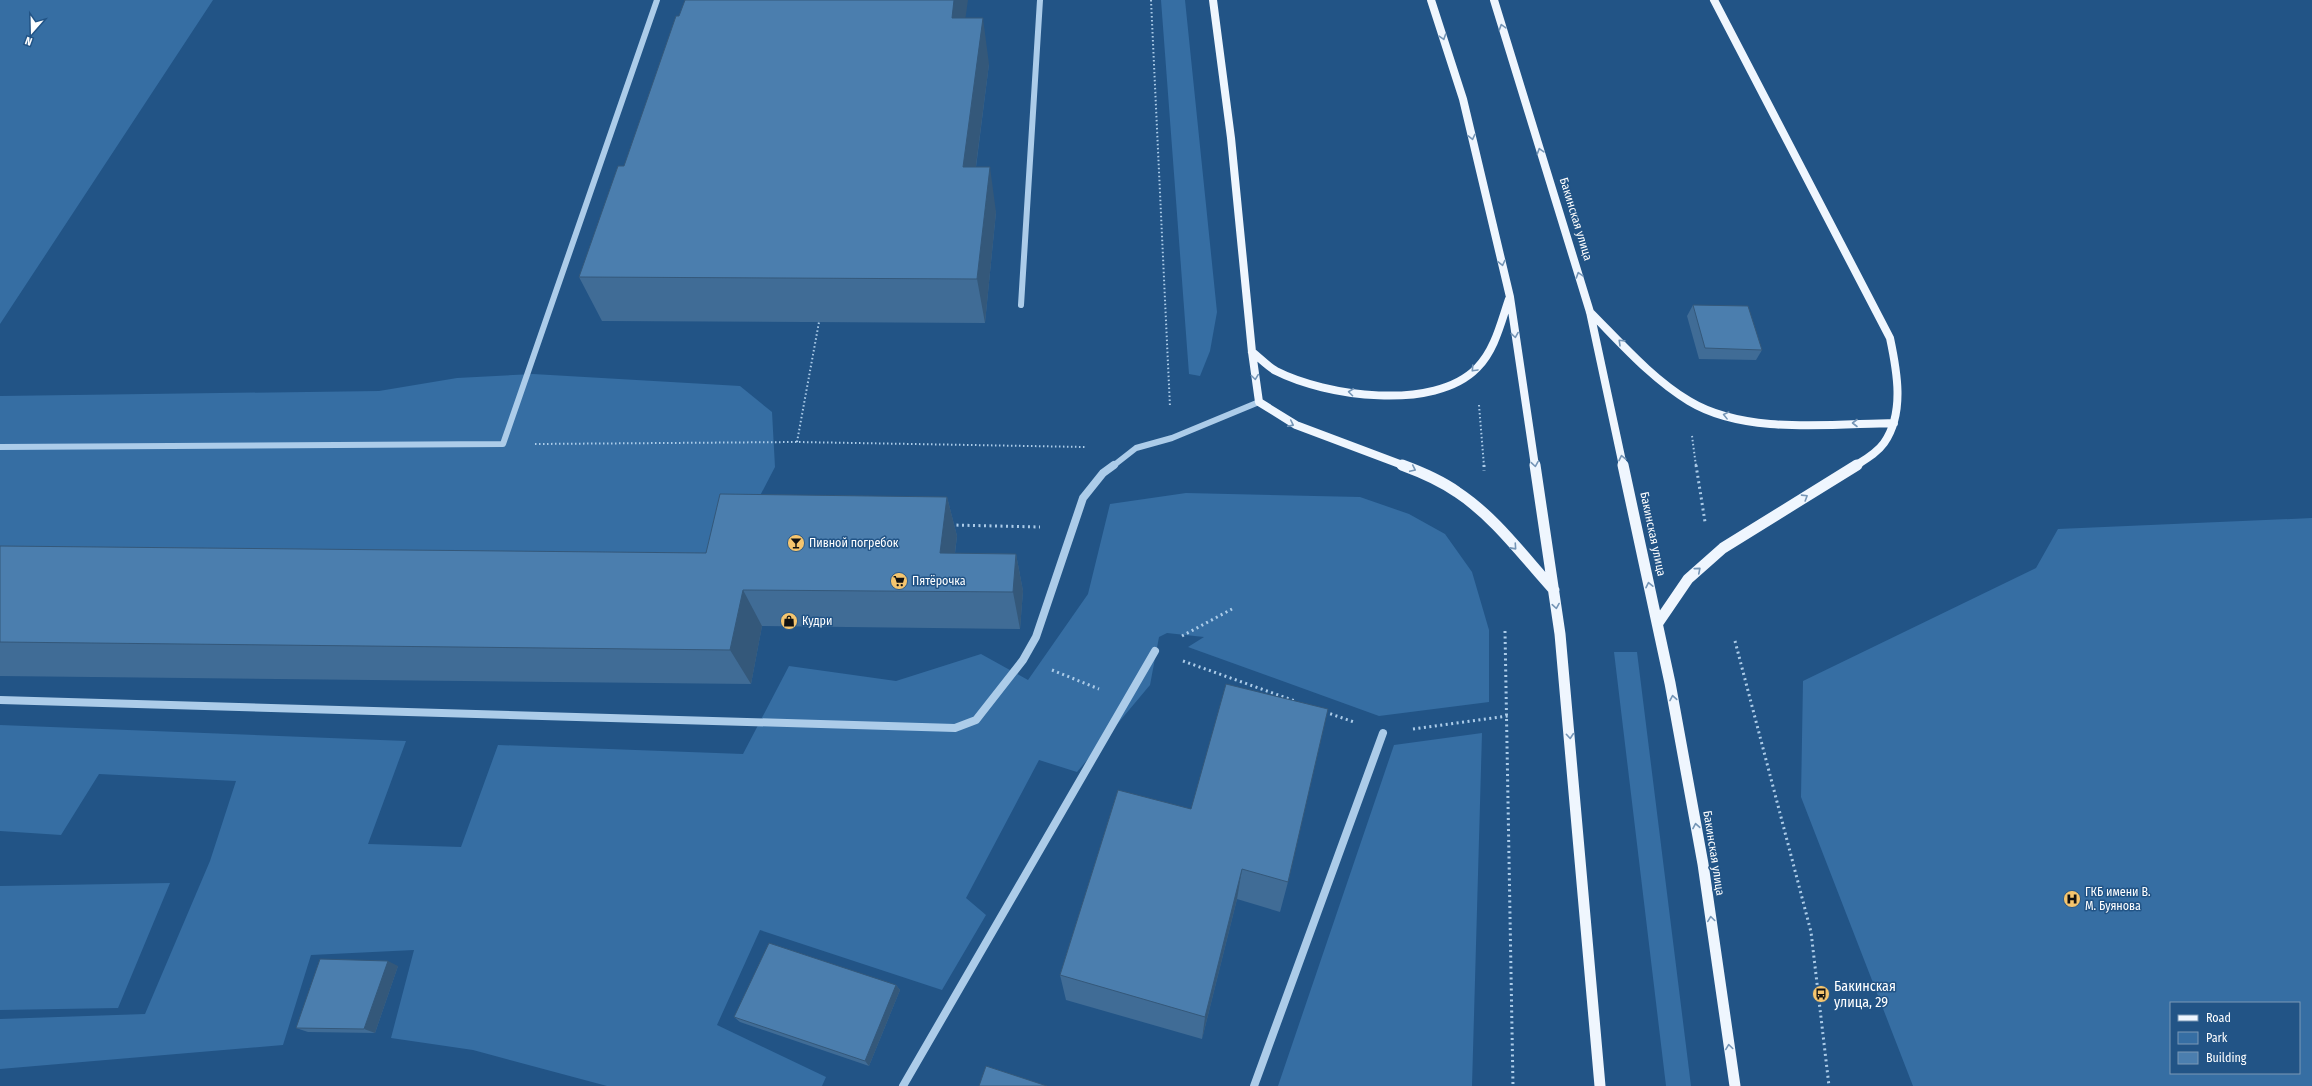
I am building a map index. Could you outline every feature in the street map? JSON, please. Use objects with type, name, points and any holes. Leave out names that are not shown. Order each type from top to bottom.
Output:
[{"type":"main road","points":[[1213,0],[1231,138],[1252,352],[1259,402],[1274,415],[1297,427],[1407,466],[1442,482],[1474,504],[1554,590]]},
{"type":"main road","points":[[1431,0],[1463,99],[1510,297],[1560,634],[1600,1086]]},
{"type":"main road","name":"Бакинская улица","points":[[1494,0],[1590,312],[1658,623],[1703,864],[1735,1086]]},
{"type":"main road","points":[[1658,623],[1688,579],[1723,548],[1874,454],[1888,438],[1894,423],[1897,363],[1890,338],[1714,0]]},
{"type":"main road","points":[[1252,352],[1274,370],[1301,382],[1335,390],[1376,395],[1412,395],[1443,387],[1471,373],[1485,357],[1510,297]]},
{"type":"main road","points":[[1590,312],[1665,383],[1704,408],[1728,416],[1759,421],[1894,423]]},
{"type":"lane","points":[[0,447],[503,444],[657,0]]},
{"type":"lane","points":[[1021,305],[1040,0]]},
{"type":"lane","points":[[0,700],[955,728],[976,720],[1023,660],[1036,637],[1083,498],[1103,473],[1136,448],[1172,438],[1259,402]]},
{"type":"lane","points":[[903,1086],[1155,651]]},
{"type":"lane","points":[[1254,1086],[1382,732]]},
{"type":"path","points":[[1151,0],[1172,438]]},
{"type":"path","points":[[797,442],[819,322]]},
{"type":"path","points":[[1479,404],[1484,477]]},
{"type":"path","points":[[1691,435],[1706,524]]},
{"type":"path","points":[[503,444],[797,442],[1136,448]]},
{"type":"path","points":[[948,525],[1073,528]]},
{"type":"path","points":[[1155,651],[1232,609]]},
{"type":"path","points":[[1505,631],[1508,716],[1513,1086]]},
{"type":"path","points":[[1735,641],[1811,932],[1829,1086]]},
{"type":"path","points":[[1155,651],[1302,704]]},
{"type":"path","points":[[1053,670],[1126,700]]},
{"type":"path","points":[[1324,711],[1382,732],[1508,716]]},
{"type":"green space","points":[[0,0],[213,0],[0,324]]},
{"type":"green space","points":[[1161,0],[1185,0],[1217,312],[1210,351],[1200,376],[1189,374]]},
{"type":"green space","points":[[533,374],[740,386],[772,412],[775,467],[740,534],[727,590],[0,583],[0,396],[379,391],[457,378]]},
{"type":"green space","points":[[1186,493],[1360,497],[1409,514],[1445,534],[1472,572],[1489,630],[1489,702],[1379,716],[1188,647],[1204,637],[1167,633],[1159,637],[1150,685],[1077,772],[1039,760],[966,898],[986,915],[942,990],[760,930],[717,1025],[826,1077],[822,1086],[607,1086],[473,1050],[391,1038],[414,950],[311,955],[283,1045],[0,1069],[0,1019],[145,1014],[210,861],[236,781],[99,774],[61,835],[0,831],[0,725],[406,741],[368,844],[461,847],[498,745],[743,754],[789,666],[896,681],[981,654],[1028,680],[1088,594],[1110,504]]},
{"type":"green space","name":"ГКБ имени В. М. Буянова","points":[[2312,518],[2312,1086],[1913,1086],[1801,797],[1803,681],[2036,568],[2058,529]]},
{"type":"green space","points":[[1614,652],[1637,652],[1691,1086],[1666,1086]]},
{"type":"green space","points":[[1482,733],[1472,1086],[1278,1086],[1394,745]]},
{"type":"green space","points":[[170,883],[118,1008],[0,1010],[0,886]]},
{"type":"building","points":[[685,0],[954,0],[952,18],[983,18],[963,167],[990,167],[977,279],[579,277],[618,166],[624,166],[676,16],[679,16]]},
{"type":"building","points":[[1693,305],[1748,306],[1762,350],[1705,348]]},
{"type":"building","points":[[720,494],[947,497],[940,553],[1016,554],[1013,592],[743,590],[730,650],[0,642],[0,546],[706,553]]},
{"type":"building","points":[[1226,684],[1328,709],[1288,882],[1242,869],[1205,1017],[1060,975],[1118,790],[1191,809]]},
{"type":"building","points":[[769,943],[896,985],[865,1061],[734,1017]]},
{"type":"building","points":[[320,959],[388,961],[364,1029],[296,1028]]},
{"type":"building","points":[[986,1066],[1047,1086],[979,1086]]},
{"type":"place","name":"Пивной погребок","points":[[796,543]]},
{"type":"place","name":"Пятёрочка","points":[[899,581]]},
{"type":"place","name":"Кудри","points":[[789,621]]},
{"type":"place","name":"ГКБ имени В. М. Буянова","points":[[2072,899]]},
{"type":"place","name":"Бакинская улица, 29","points":[[1821,994]]}]
